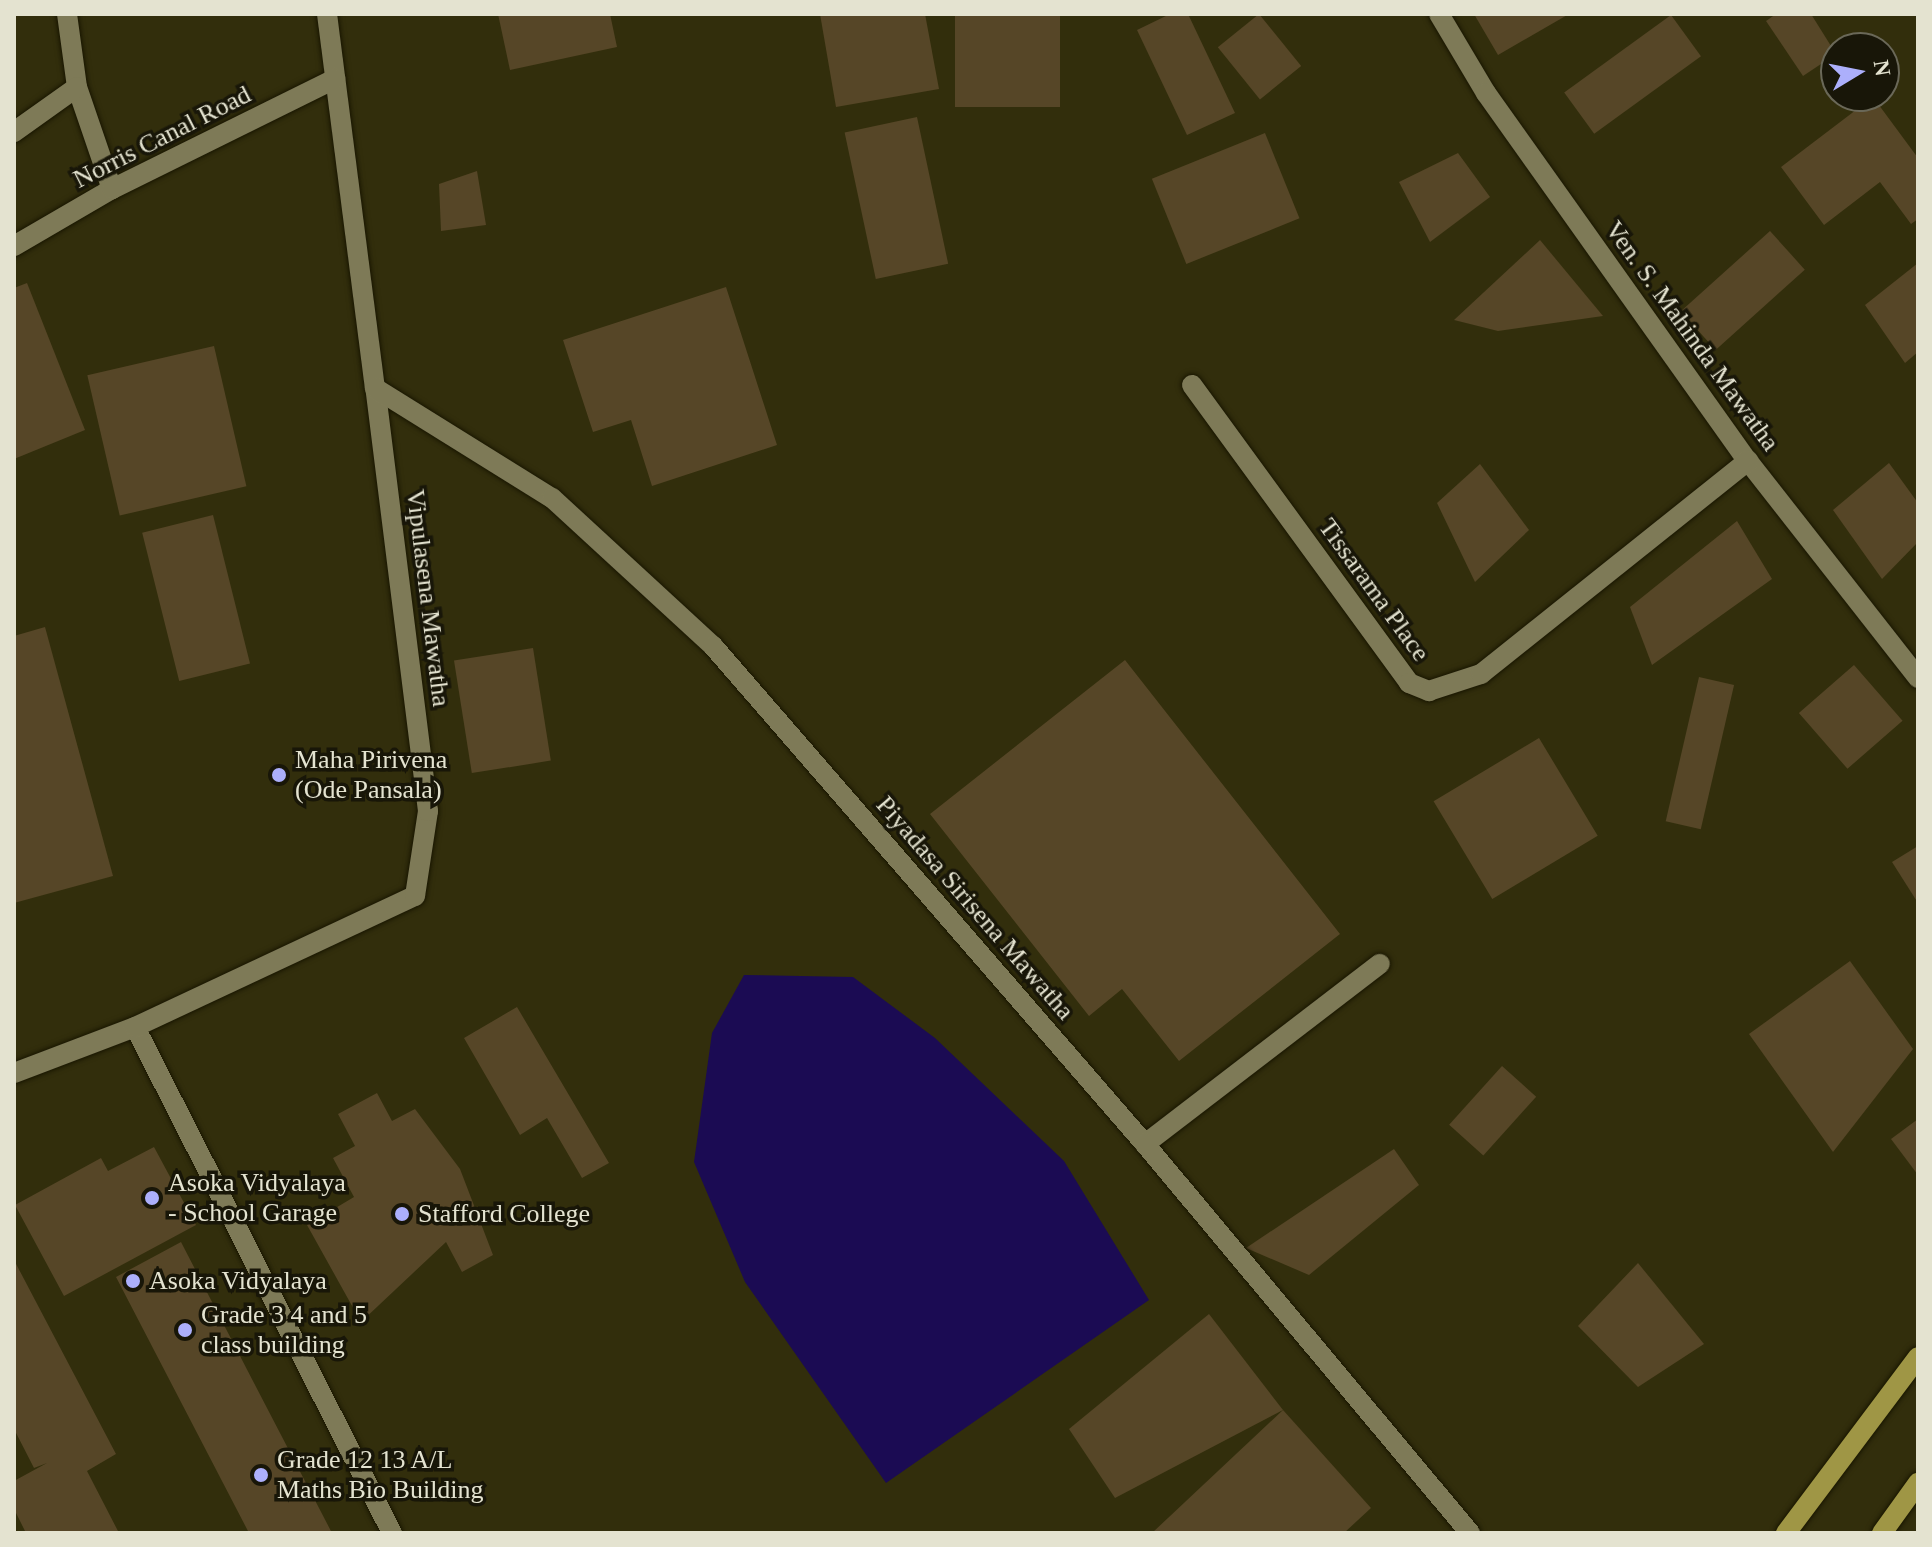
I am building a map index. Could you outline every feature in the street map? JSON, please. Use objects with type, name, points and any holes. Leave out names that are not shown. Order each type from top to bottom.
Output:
[{"type":"main road","points":[[1786,1533],[1918,1357]]},
{"type":"main road","points":[[1882,1533],[1918,1483]]},
{"type":"street","points":[[67,14],[77,87],[112,189]]},
{"type":"street","name":"Vipulasena Mawatha","points":[[14,1073],[135,1027],[415,896],[428,811],[327,14]]},
{"type":"street","name":"Ven. S. Mahinda Mawatha","points":[[1439,14],[1486,93],[1748,461],[1918,678]]},
{"type":"street","name":"Norris Canal Road","points":[[14,246],[112,189],[335,79]]},
{"type":"street","points":[[14,132],[77,87]]},
{"type":"street","name":"Tissarama Place","points":[[1192,385],[1409,683],[1429,691],[1481,674],[1748,461]]},
{"type":"street","name":"Piyadasa Sirisena Mawatha","points":[[375,388],[552,498],[713,646],[1145,1144],[1470,1533]]},
{"type":"street","points":[[1145,1144],[1380,964]]},
{"type":"street","points":[[135,1027],[392,1533]]},
{"type":"shaded area","points":[[744,975],[853,977],[935,1038],[1064,1161],[1149,1300],[886,1483],[745,1282],[694,1162],[712,1033]]},
{"type":"building","points":[[498,14],[610,14],[617,47],[510,70]]},
{"type":"building","points":[[820,14],[925,14],[939,89],[836,107]]},
{"type":"building","points":[[955,14],[1060,14],[1060,107],[955,107]]},
{"type":"building","points":[[1170,14],[1188,14],[1235,113],[1187,135],[1137,30]]},
{"type":"building","points":[[1259,14],[1301,66],[1260,99],[1218,47]]},
{"type":"building","points":[[1474,14],[1569,14],[1498,55]]},
{"type":"building","points":[[1776,14],[1811,14],[1822,32],[1820,65],[1803,76],[1766,21]]},
{"type":"building","points":[[1671,15],[1701,56],[1594,134],[1564,93]]},
{"type":"building","points":[[1853,112],[1884,112],[1918,158],[1918,219],[1911,224],[1880,182],[1824,225],[1781,167]]},
{"type":"building","points":[[917,117],[948,264],[876,279],[845,132]]},
{"type":"building","points":[[1265,133],[1299,218],[1186,264],[1152,179]]},
{"type":"building","points":[[1458,153],[1490,197],[1430,242],[1399,182]]},
{"type":"building","points":[[477,171],[486,225],[441,231],[439,184]]},
{"type":"building","points":[[1770,231],[1805,270],[1716,350],[1681,311]]},
{"type":"building","points":[[1540,240],[1603,316],[1498,331],[1454,320]]},
{"type":"building","points":[[1918,263],[1918,352],[1905,363],[1865,305]]},
{"type":"building","points":[[27,283],[85,430],[14,459],[14,288]]},
{"type":"building","points":[[726,287],[777,445],[652,486],[631,420],[593,432],[563,340]]},
{"type":"building","points":[[214,346],[246,486],[120,516],[87,375]]},
{"type":"building","points":[[1889,463],[1918,503],[1918,542],[1882,579],[1833,510]]},
{"type":"building","points":[[1480,464],[1529,530],[1475,582],[1437,503]]},
{"type":"building","points":[[213,515],[250,663],[179,681],[142,533]]},
{"type":"building","points":[[1737,521],[1772,579],[1652,665],[1630,607]]},
{"type":"building","points":[[45,627],[113,876],[14,903],[14,636]]},
{"type":"building","points":[[533,648],[551,761],[472,773],[454,661]]},
{"type":"building","points":[[1125,660],[1340,934],[1179,1061],[1122,989],[1089,1016],[930,814]]},
{"type":"building","points":[[1854,665],[1903,721],[1847,769],[1799,713]]},
{"type":"building","points":[[1699,677],[1734,685],[1701,829],[1666,821]]},
{"type":"building","points":[[1539,738],[1598,836],[1492,899],[1434,801]]},
{"type":"building","points":[[1918,846],[1918,903],[1892,862]]},
{"type":"building","points":[[1850,961],[1913,1049],[1833,1152],[1749,1034]]},
{"type":"building","points":[[517,1007],[609,1163],[582,1178],[547,1118],[520,1135],[464,1038]]},
{"type":"building","points":[[1502,1066],[1536,1097],[1483,1155],[1449,1125]]},
{"type":"building","points":[[377,1093],[392,1121],[415,1109],[460,1169],[493,1255],[462,1272],[446,1242],[361,1322],[307,1225],[354,1197],[333,1158],[355,1146],[338,1114]]},
{"type":"building","points":[[1918,1119],[1918,1175],[1891,1139]]},
{"type":"building","points":[[154,1147],[196,1225],[64,1296],[15,1205],[101,1158],[108,1171]]},
{"type":"building","points":[[1394,1149],[1419,1185],[1309,1275],[1246,1248]]},
{"type":"building","points":[[181,1242],[332,1533],[249,1533],[116,1277]]},
{"type":"building","points":[[14,1260],[116,1454],[87,1471],[119,1533],[26,1533],[14,1509],[14,1481],[47,1463],[34,1468],[14,1429]]},
{"type":"building","points":[[1638,1263],[1704,1344],[1638,1387],[1578,1326]]},
{"type":"building","points":[[1209,1314],[1283,1410],[1115,1498],[1069,1429]]},
{"type":"building","points":[[1283,1410],[1371,1508],[1344,1533],[1152,1533]]},
{"type":"place","name":"Maha Pirivena (Ode Pansala)","points":[[279,775]]},
{"type":"place","name":"Asoka Vidyalaya - School Garage","points":[[152,1198]]},
{"type":"place","name":"Stafford College","points":[[402,1214]]},
{"type":"place","name":"Asoka Vidyalaya","points":[[133,1281]]},
{"type":"place","name":"Grade 3 4 and 5 class building","points":[[185,1330]]},
{"type":"place","name":"Grade 12 13 A/L Maths Bio Building","points":[[261,1475]]}]
